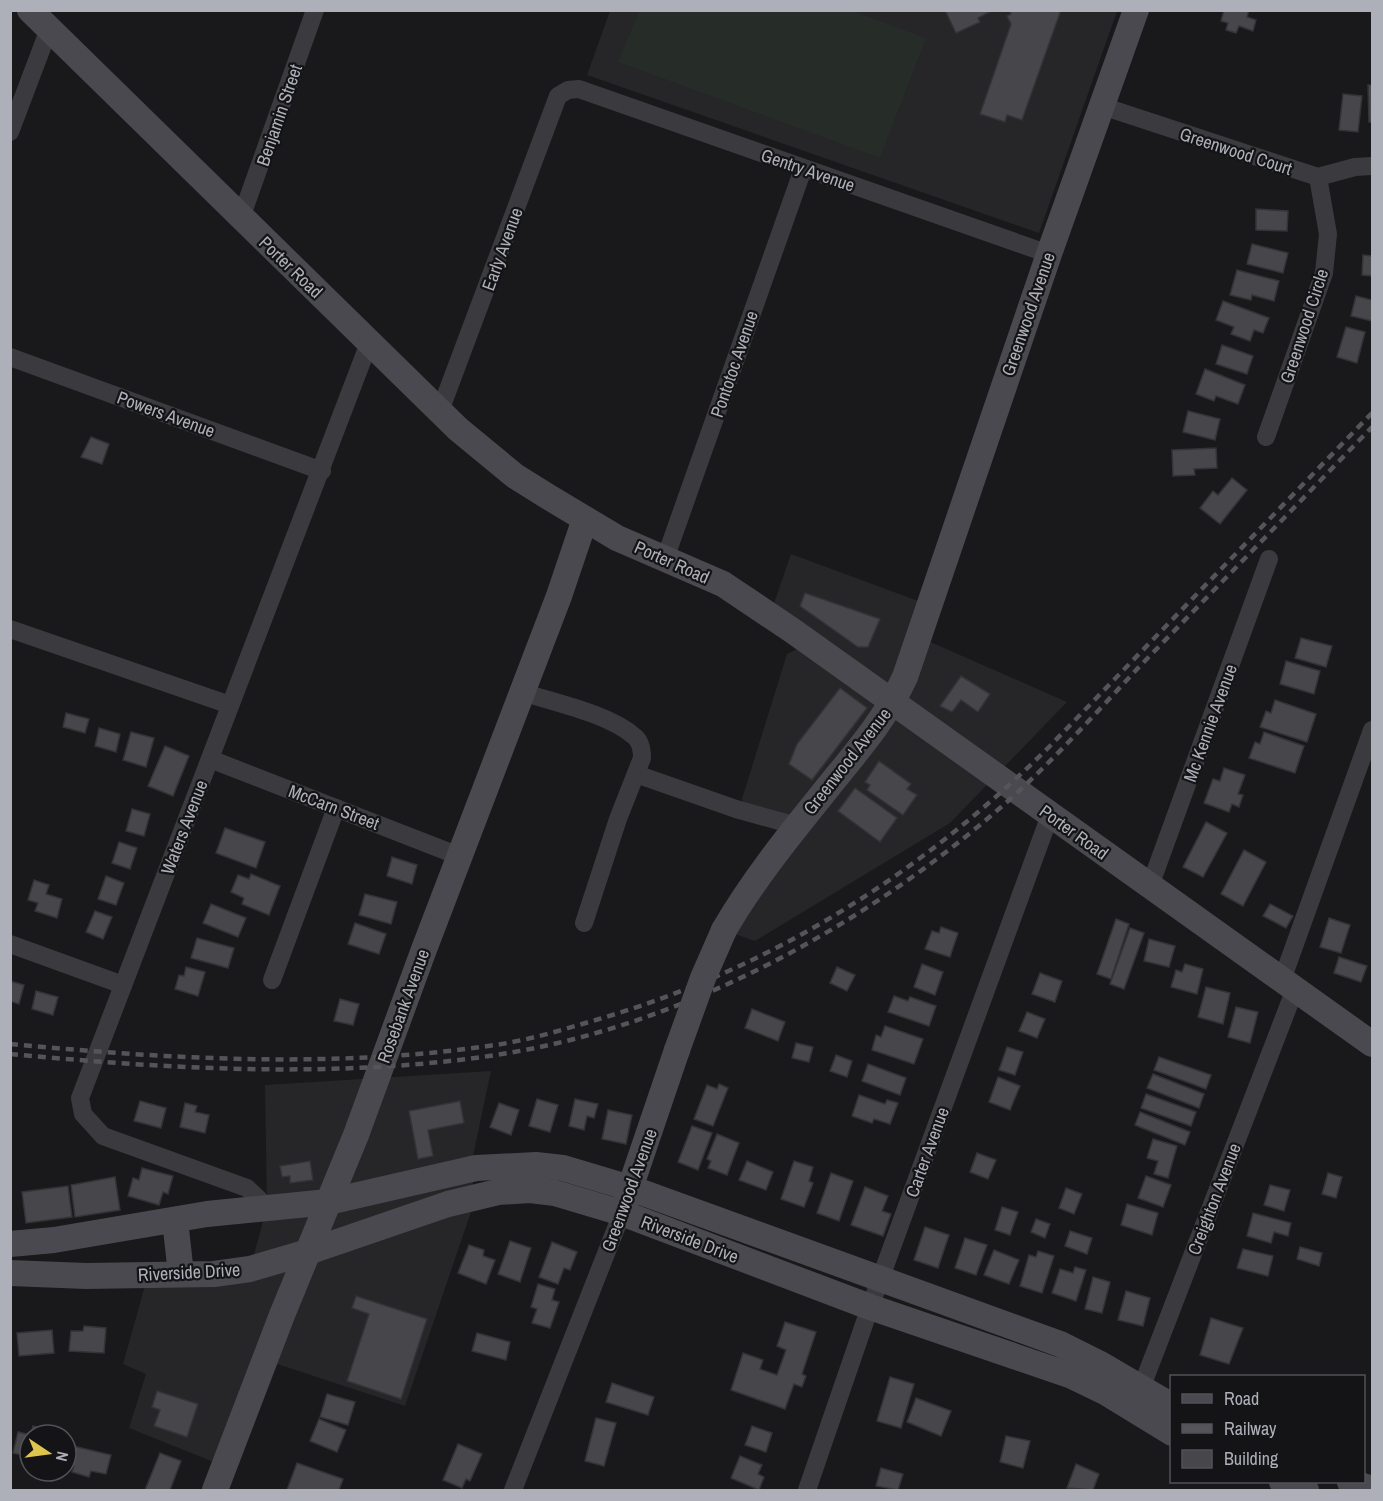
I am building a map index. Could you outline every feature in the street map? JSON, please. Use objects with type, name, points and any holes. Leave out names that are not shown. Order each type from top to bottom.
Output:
[{"type":"street","name":"Porter Road","points":[[30,10],[369,343],[440,411],[515,476],[617,538],[723,584],[802,637],[892,704],[1372,1044]]},
{"type":"street","name":"Benjamin Street","points":[[241,218],[315,10]]},
{"type":"street","name":"Greenwood Avenue","points":[[513,1491],[622,1213],[677,1050],[703,978],[724,930],[741,900],[892,704],[908,667],[1049,254],[1136,10]]},
{"type":"street","points":[[10,132],[49,29]]},
{"type":"street","name":"Gentry Avenue","points":[[568,90],[579,89],[1049,254]]},
{"type":"street","name":"Early Avenue","points":[[440,411],[558,96],[568,90]]},
{"type":"street","name":"Greenwood Court","points":[[1102,106],[1318,177]]},
{"type":"street","points":[[1318,177],[1355,167],[1372,166]]},
{"type":"street","name":"Pontotoc Avenue","points":[[665,560],[803,169]]},
{"type":"street","name":"Greenwood Circle","points":[[1266,437],[1324,273],[1328,234],[1318,177]]},
{"type":"street","name":"Waters Avenue","points":[[267,1207],[246,1188],[103,1136],[83,1114],[80,1098],[322,471],[369,343]]},
{"type":"street","name":"Powers Avenue","points":[[10,357],[322,471]]},
{"type":"street","name":"Rosebank Avenue","points":[[215,1491],[282,1315],[356,1135],[585,519]]},
{"type":"street","name":"Mc Kennie Avenue","points":[[1150,886],[1269,559]]},
{"type":"street","points":[[10,628],[230,705]]},
{"type":"street","points":[[522,692],[597,716],[636,738],[642,758],[618,819],[584,923]]},
{"type":"street","name":"Creighton Avenue","points":[[1138,1399],[1289,985],[1372,730]]},
{"type":"street","name":"McCarn Street","points":[[210,759],[459,856]]},
{"type":"street","points":[[636,774],[736,809],[797,826]]},
{"type":"street","points":[[272,980],[336,808]]},
{"type":"street","name":"Carter Avenue","points":[[807,1491],[880,1279],[1050,815]]},
{"type":"street","points":[[10,944],[123,985]]},
{"type":"street","name":"Riverside Drive","points":[[10,1244],[54,1240],[267,1207],[328,1202],[476,1168],[536,1165],[593,1175],[1059,1344],[1138,1399],[1170,1431]]},
{"type":"street","points":[[421,1181],[429,1210]]},
{"type":"street","name":"Riverside Drive","points":[[10,1273],[214,1274],[250,1269],[308,1252],[429,1210],[498,1192],[530,1190],[555,1193],[622,1213],[870,1307],[1138,1399],[1170,1406]]},
{"type":"street","points":[[175,1220],[181,1274]]},
{"type":"street","points":[[768,1268],[778,1242]]},
{"type":"street","points":[[250,1269],[268,1278],[279,1294],[282,1315]]},
{"type":"street","points":[[1285,1483],[1306,1491]]},
{"type":"street","points":[[1353,1483],[1372,1489]]},
{"type":"shaded area","points":[[610,11],[1117,11],[1039,233],[587,75]]},
{"type":"shaded area","points":[[639,11],[853,11],[926,38],[880,158],[618,62]]},
{"type":"shaded area","points":[[791,554],[929,605],[919,637],[1067,702],[950,823],[755,941],[724,930],[797,826],[747,811],[742,799],[787,654],[810,643],[770,615]]},
{"type":"shaded area","points":[[491,1071],[470,1170],[476,1197],[405,1406],[265,1360],[224,1466],[129,1428],[146,1374],[123,1364],[148,1275],[250,1269],[267,1207],[265,1085]]},
{"type":"building","points":[[945,10],[993,10],[978,18],[980,22],[956,33]]},
{"type":"building","points":[[1009,10],[1061,10],[1022,120],[1007,115],[1005,122],[980,114],[1011,24],[1007,16],[1011,14]]},
{"type":"building","points":[[1224,10],[1249,10],[1247,17],[1256,20],[1253,31],[1239,26],[1236,33],[1226,30],[1228,23],[1221,21]]},
{"type":"building","points":[[1368,85],[1372,85],[1372,122],[1369,122]]},
{"type":"building","points":[[1343,94],[1362,96],[1358,132],[1339,130]]},
{"type":"building","points":[[1256,209],[1288,211],[1287,231],[1256,230]]},
{"type":"building","points":[[1252,244],[1288,253],[1283,273],[1247,264]]},
{"type":"building","points":[[1363,255],[1372,256],[1372,276],[1362,275]]},
{"type":"building","points":[[1237,270],[1279,281],[1274,301],[1252,295],[1251,300],[1230,295]]},
{"type":"building","points":[[1356,296],[1372,300],[1372,321],[1351,316]]},
{"type":"building","points":[[1223,301],[1269,318],[1263,333],[1254,330],[1250,341],[1231,334],[1234,327],[1216,320]]},
{"type":"building","points":[[1346,327],[1365,332],[1357,363],[1337,357]]},
{"type":"building","points":[[1222,345],[1253,356],[1247,374],[1216,364]]},
{"type":"building","points":[[1205,369],[1245,385],[1238,404],[1216,396],[1214,401],[1196,394]]},
{"type":"building","points":[[1188,411],[1220,419],[1215,440],[1183,432]]},
{"type":"building","points":[[91,437],[109,444],[102,464],[81,457]]},
{"type":"building","points":[[1216,448],[1217,468],[1194,469],[1195,475],[1173,476],[1172,450]]},
{"type":"building","points":[[1232,478],[1247,490],[1220,524],[1200,508],[1213,491],[1218,495]]},
{"type":"building","points":[[805,593],[880,619],[868,647],[858,647],[800,606]]},
{"type":"building","points":[[1301,638],[1332,646],[1326,667],[1295,658]]},
{"type":"building","points":[[1286,661],[1320,671],[1314,694],[1280,684]]},
{"type":"building","points":[[961,676],[990,694],[978,712],[961,700],[952,712],[940,706]]},
{"type":"building","points":[[840,688],[867,708],[812,780],[789,764],[797,744]]},
{"type":"building","points":[[1275,700],[1316,714],[1307,742],[1260,727],[1266,711],[1271,713]]},
{"type":"building","points":[[66,713],[89,719],[85,733],[63,727]]},
{"type":"building","points":[[99,728],[120,734],[116,752],[95,746]]},
{"type":"building","points":[[131,732],[154,738],[146,767],[123,760]]},
{"type":"building","points":[[1264,732],[1304,746],[1295,773],[1249,758],[1255,742],[1260,744]]},
{"type":"building","points":[[165,746],[189,756],[173,796],[148,786]]},
{"type":"building","points":[[879,761],[911,784],[907,789],[917,795],[903,815],[867,790],[870,785],[865,782]]},
{"type":"building","points":[[1224,768],[1245,775],[1238,794],[1243,795],[1239,807],[1232,804],[1229,812],[1204,803],[1213,779],[1220,781]]},
{"type":"building","points":[[855,788],[897,818],[880,842],[838,811]]},
{"type":"building","points":[[132,809],[150,814],[144,836],[126,831]]},
{"type":"building","points":[[1206,822],[1227,833],[1203,877],[1183,867]]},
{"type":"building","points":[[225,828],[265,842],[256,868],[216,853]]},
{"type":"building","points":[[119,842],[137,848],[130,869],[112,863]]},
{"type":"building","points":[[1244,850],[1266,862],[1243,906],[1221,894]]},
{"type":"building","points":[[392,857],[417,865],[412,884],[387,876]]},
{"type":"building","points":[[251,874],[280,886],[269,915],[242,904],[244,898],[231,892],[238,875],[249,879]]},
{"type":"building","points":[[106,876],[124,883],[116,905],[98,899]]},
{"type":"building","points":[[34,880],[49,885],[46,894],[62,899],[57,918],[35,911],[38,903],[28,900]]},
{"type":"building","points":[[365,894],[397,902],[391,924],[359,915]]},
{"type":"building","points":[[211,904],[246,918],[238,937],[203,923]]},
{"type":"building","points":[[1270,904],[1293,916],[1286,928],[1263,916]]},
{"type":"building","points":[[95,911],[112,917],[103,939],[86,932]]},
{"type":"building","points":[[1329,918],[1350,925],[1341,953],[1320,947]]},
{"type":"building","points":[[1116,919],[1129,924],[1111,979],[1097,974]]},
{"type":"building","points":[[355,923],[386,934],[379,954],[348,944]]},
{"type":"building","points":[[941,927],[958,933],[950,957],[925,949],[932,931],[939,933]]},
{"type":"building","points":[[1130,928],[1144,933],[1124,989],[1110,984]]},
{"type":"building","points":[[197,938],[234,948],[228,968],[191,958]]},
{"type":"building","points":[[1149,939],[1175,946],[1169,967],[1144,961]]},
{"type":"building","points":[[1339,957],[1367,966],[1361,982],[1334,973]]},
{"type":"building","points":[[922,964],[943,972],[935,995],[914,987]]},
{"type":"building","points":[[1185,964],[1203,969],[1197,994],[1171,987],[1176,970],[1182,972]]},
{"type":"building","points":[[186,967],[205,972],[198,996],[175,989],[179,975],[184,976]]},
{"type":"building","points":[[837,967],[855,975],[847,991],[830,983]]},
{"type":"building","points":[[1040,973],[1062,981],[1055,1002],[1032,994]]},
{"type":"building","points":[[10,981],[24,985],[19,1004],[10,1001]]},
{"type":"building","points":[[1206,987],[1230,993],[1223,1024],[1198,1017]]},
{"type":"building","points":[[36,991],[58,997],[53,1015],[32,1009]]},
{"type":"building","points":[[894,996],[908,1001],[910,997],[936,1006],[929,1026],[888,1012]]},
{"type":"building","points":[[340,999],[359,1004],[353,1025],[334,1021]]},
{"type":"building","points":[[1236,1007],[1258,1012],[1250,1043],[1228,1037]]},
{"type":"building","points":[[752,1009],[785,1022],[778,1041],[745,1028]]},
{"type":"building","points":[[1027,1012],[1045,1019],[1037,1038],[1019,1031]]},
{"type":"building","points":[[885,1026],[923,1039],[914,1064],[872,1050],[876,1035],[881,1037]]},
{"type":"building","points":[[796,1043],[813,1047],[809,1062],[792,1058]]},
{"type":"building","points":[[1007,1047],[1023,1052],[1015,1075],[999,1070]]},
{"type":"building","points":[[836,1055],[852,1061],[847,1077],[830,1071]]},
{"type":"building","points":[[1159,1057],[1211,1075],[1206,1089],[1154,1070]]},
{"type":"building","points":[[868,1064],[906,1078],[900,1095],[862,1081]]},
{"type":"building","points":[[1153,1074],[1204,1094],[1199,1108],[1147,1088]]},
{"type":"building","points":[[998,1077],[1020,1086],[1010,1110],[989,1102]]},
{"type":"building","points":[[719,1084],[728,1088],[713,1126],[694,1119],[707,1085],[717,1089]]},
{"type":"building","points":[[1146,1094],[1196,1112],[1191,1126],[1141,1108]]},
{"type":"building","points":[[859,1095],[885,1104],[887,1100],[898,1103],[890,1124],[874,1119],[872,1123],[852,1116]]},
{"type":"building","points":[[537,1099],[558,1105],[550,1132],[529,1126]]},
{"type":"building","points":[[575,1099],[598,1104],[594,1118],[587,1116],[584,1130],[569,1126]]},
{"type":"building","points":[[140,1101],[166,1108],[161,1128],[134,1121]]},
{"type":"building","points":[[460,1101],[464,1123],[428,1130],[433,1156],[418,1159],[409,1111]]},
{"type":"building","points":[[185,1103],[197,1106],[195,1112],[209,1115],[205,1133],[180,1127]]},
{"type":"building","points":[[499,1103],[519,1110],[511,1135],[490,1127]]},
{"type":"building","points":[[608,1110],[632,1115],[626,1144],[602,1139]]},
{"type":"building","points":[[1140,1112],[1190,1132],[1185,1145],[1135,1125]]},
{"type":"building","points":[[692,1126],[712,1133],[698,1170],[678,1162]]},
{"type":"building","points":[[717,1134],[739,1143],[727,1175],[708,1168],[711,1161],[707,1159]]},
{"type":"building","points":[[1153,1139],[1177,1146],[1168,1178],[1154,1174],[1158,1161],[1147,1158]]},
{"type":"building","points":[[977,1153],[996,1160],[988,1179],[970,1172]]},
{"type":"building","points":[[310,1161],[313,1180],[290,1183],[290,1176],[282,1177],[280,1166]]},
{"type":"building","points":[[747,1161],[773,1172],[766,1190],[739,1180]]},
{"type":"building","points":[[794,1161],[813,1167],[809,1181],[813,1183],[804,1207],[781,1199]]},
{"type":"building","points":[[142,1168],[173,1176],[168,1194],[163,1192],[159,1205],[128,1196],[133,1178],[139,1180]]},
{"type":"building","points":[[831,1173],[853,1181],[839,1221],[817,1213]]},
{"type":"building","points":[[1328,1173],[1342,1177],[1336,1198],[1322,1194]]},
{"type":"building","points":[[1146,1176],[1171,1185],[1163,1207],[1138,1198]]},
{"type":"building","points":[[115,1177],[120,1210],[75,1217],[71,1185]]},
{"type":"building","points":[[1270,1185],[1290,1190],[1284,1211],[1264,1205]]},
{"type":"building","points":[[68,1186],[72,1217],[26,1223],[22,1192]]},
{"type":"building","points":[[865,1187],[888,1196],[882,1211],[891,1214],[883,1236],[851,1225]]},
{"type":"building","points":[[1066,1188],[1082,1194],[1074,1214],[1059,1208]]},
{"type":"building","points":[[1127,1204],[1158,1213],[1152,1235],[1121,1225]]},
{"type":"building","points":[[1002,1207],[1018,1212],[1010,1235],[995,1230]]},
{"type":"building","points":[[1253,1213],[1291,1223],[1288,1236],[1274,1232],[1271,1243],[1247,1236]]},
{"type":"building","points":[[1036,1219],[1050,1224],[1045,1238],[1031,1232]]},
{"type":"building","points":[[925,1227],[949,1235],[938,1268],[914,1260]]},
{"type":"building","points":[[1070,1231],[1092,1238],[1087,1254],[1065,1246]]},
{"type":"building","points":[[965,1238],[987,1245],[976,1275],[955,1268]]},
{"type":"building","points":[[510,1241],[531,1248],[520,1282],[498,1274]]},
{"type":"building","points":[[552,1242],[577,1252],[570,1270],[564,1268],[558,1284],[539,1277]]},
{"type":"building","points":[[469,1245],[484,1250],[483,1256],[495,1260],[486,1284],[458,1273]]},
{"type":"building","points":[[1300,1247],[1322,1253],[1319,1266],[1297,1259]]},
{"type":"building","points":[[1243,1249],[1273,1256],[1268,1276],[1237,1268]]},
{"type":"building","points":[[994,1250],[1019,1260],[1009,1284],[984,1275]]},
{"type":"building","points":[[1038,1251],[1054,1256],[1042,1293],[1020,1286],[1029,1255],[1036,1257]]},
{"type":"building","points":[[1075,1267],[1086,1270],[1076,1301],[1052,1293],[1060,1269],[1073,1273]]},
{"type":"building","points":[[1093,1277],[1110,1282],[1102,1313],[1085,1309]]},
{"type":"building","points":[[538,1284],[555,1289],[552,1300],[559,1302],[550,1328],[532,1323],[537,1309],[531,1307]]},
{"type":"building","points":[[1126,1291],[1150,1298],[1143,1326],[1118,1320]]},
{"type":"building","points":[[356,1296],[427,1319],[401,1399],[347,1381],[369,1314],[352,1308]]},
{"type":"building","points":[[1211,1318],[1243,1328],[1229,1364],[1200,1355]]},
{"type":"building","points":[[785,1322],[816,1332],[802,1374],[806,1376],[802,1387],[794,1384],[785,1409],[731,1390],[743,1353],[763,1360],[760,1369],[777,1375],[786,1350],[777,1346]]},
{"type":"building","points":[[84,1326],[106,1328],[104,1353],[69,1351],[71,1331],[83,1331]]},
{"type":"building","points":[[52,1330],[54,1353],[19,1356],[17,1333]]},
{"type":"building","points":[[477,1333],[510,1342],[506,1360],[472,1351]]},
{"type":"building","points":[[890,1377],[914,1384],[901,1428],[877,1421]]},
{"type":"building","points":[[612,1383],[654,1397],[648,1415],[606,1402]]},
{"type":"building","points":[[157,1391],[198,1404],[187,1437],[154,1426],[160,1410],[152,1407]]},
{"type":"building","points":[[327,1394],[355,1402],[348,1425],[320,1417]]},
{"type":"building","points":[[916,1398],[951,1411],[941,1436],[907,1422]]},
{"type":"building","points":[[596,1418],[616,1423],[604,1466],[585,1461]]},
{"type":"building","points":[[319,1419],[346,1430],[337,1452],[310,1441]]},
{"type":"building","points":[[752,1426],[772,1433],[766,1452],[745,1445]]},
{"type":"building","points":[[18,1432],[18,1454],[13,1453]]},
{"type":"building","points":[[1006,1436],[1030,1441],[1023,1468],[1000,1462]]},
{"type":"building","points":[[458,1444],[482,1454],[470,1481],[466,1479],[462,1488],[443,1480]]},
{"type":"building","points":[[78,1447],[111,1455],[106,1474],[91,1471],[89,1477],[78,1474]]},
{"type":"building","points":[[160,1453],[181,1461],[170,1490],[145,1490]]},
{"type":"building","points":[[740,1456],[762,1465],[758,1474],[764,1477],[759,1490],[731,1478]]},
{"type":"building","points":[[297,1463],[343,1479],[339,1490],[287,1490]]},
{"type":"building","points":[[1076,1464],[1099,1474],[1093,1490],[1067,1488]]},
{"type":"building","points":[[881,1468],[903,1474],[898,1490],[876,1486]]},
{"type":"railway","points":[[10,1044],[131,1054],[253,1059],[374,1057],[435,1052],[508,1043],[547,1034],[662,998],[723,973],[783,945],[840,912],[895,876],[999,794],[1048,748],[1372,413]]},
{"type":"railway","points":[[10,1054],[192,1067],[253,1069],[375,1067],[496,1055],[563,1042],[630,1022],[696,998],[761,968],[823,935],[940,857],[993,814],[1068,743],[1372,427]]}]
